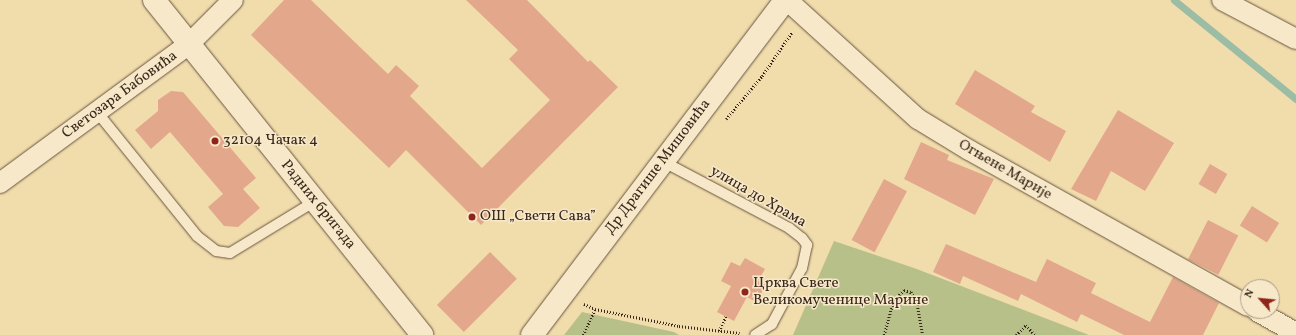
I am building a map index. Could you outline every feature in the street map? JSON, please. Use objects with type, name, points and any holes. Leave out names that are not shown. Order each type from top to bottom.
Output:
[{"type":"street","name":"Радних бригада","points":[[154,0],[314,202],[422,335]]},
{"type":"street","name":"Светозара Бабовића","points":[[0,183],[190,44],[233,0]]},
{"type":"street","name":"Др Драгише Мишовића","points":[[532,335],[662,161],[786,0]]},
{"type":"street","name":"Огњене Марије","points":[[786,0],[918,119],[969,150],[1240,302]]},
{"type":"street","points":[[1222,0],[1296,39]]},
{"type":"street","points":[[1271,319],[1296,333]]},
{"type":"lane","points":[[97,112],[197,236],[216,251],[230,253],[314,202]]},
{"type":"lane","name":"улица до Храма","points":[[662,161],[789,228],[802,238],[807,245],[802,268],[772,324],[750,335]]},
{"type":"path","points":[[884,335],[891,309],[897,297],[904,290],[911,292],[917,302],[923,335]]},
{"type":"path","points":[[582,303],[595,309],[750,335]]},
{"type":"path","points":[[583,335],[595,309]]},
{"type":"path","points":[[719,331],[726,316]]},
{"type":"path","points":[[1016,335],[1026,325],[1036,335]]},
{"type":"green space","points":[[834,241],[914,268],[1089,335],[793,335]]},
{"type":"green space","points":[[582,312],[674,332],[679,335],[564,335]]},
{"type":"building","points":[[284,0],[311,0],[388,74],[396,65],[419,86],[410,96],[482,168],[550,100],[509,59],[518,50],[466,0],[527,0],[588,62],[590,60],[618,87],[481,225],[406,150],[389,168],[251,35]]},
{"type":"building","points":[[975,70],[1035,106],[1031,112],[1066,131],[1050,162],[955,104]]},
{"type":"building","points":[[171,91],[183,92],[256,178],[243,189],[260,208],[238,227],[224,226],[208,207],[223,194],[170,132],[151,149],[135,130],[158,111],[158,100]]},
{"type":"building","points":[[1118,110],[1174,143],[1145,191],[1111,171],[1096,201],[1071,189]]},
{"type":"building","points":[[921,142],[949,155],[947,160],[994,179],[975,215],[904,179]]},
{"type":"building","points":[[1210,164],[1227,174],[1216,194],[1198,184]]},
{"type":"building","points":[[884,179],[907,191],[875,252],[852,240]]},
{"type":"building","points":[[1252,206],[1279,223],[1267,242],[1240,226]]},
{"type":"building","points":[[1208,220],[1238,235],[1218,275],[1188,259]]},
{"type":"building","points":[[946,244],[1036,282],[1047,259],[1096,283],[1091,293],[1150,322],[1173,277],[1219,303],[1203,335],[1124,335],[1081,314],[1077,322],[1021,294],[1018,301],[963,276],[960,284],[933,272]]},
{"type":"building","points":[[490,252],[517,279],[464,332],[437,305]]},
{"type":"building","name":"Црква Свете Великомученице Марине","points":[[745,258],[765,269],[758,281],[766,285],[756,302],[747,297],[734,321],[717,312],[731,286],[721,281],[731,262],[740,266]]},
{"type":"waterway","points":[[1174,0],[1296,99]]},
{"type":"place","name":"32104 Чачак 4","points":[[215,141]]},
{"type":"place","name":"ОШ „Свети Сава”","points":[[472,217]]},
{"type":"place","name":"Црква Свете Великомученице Марине","points":[[745,292]]}]
